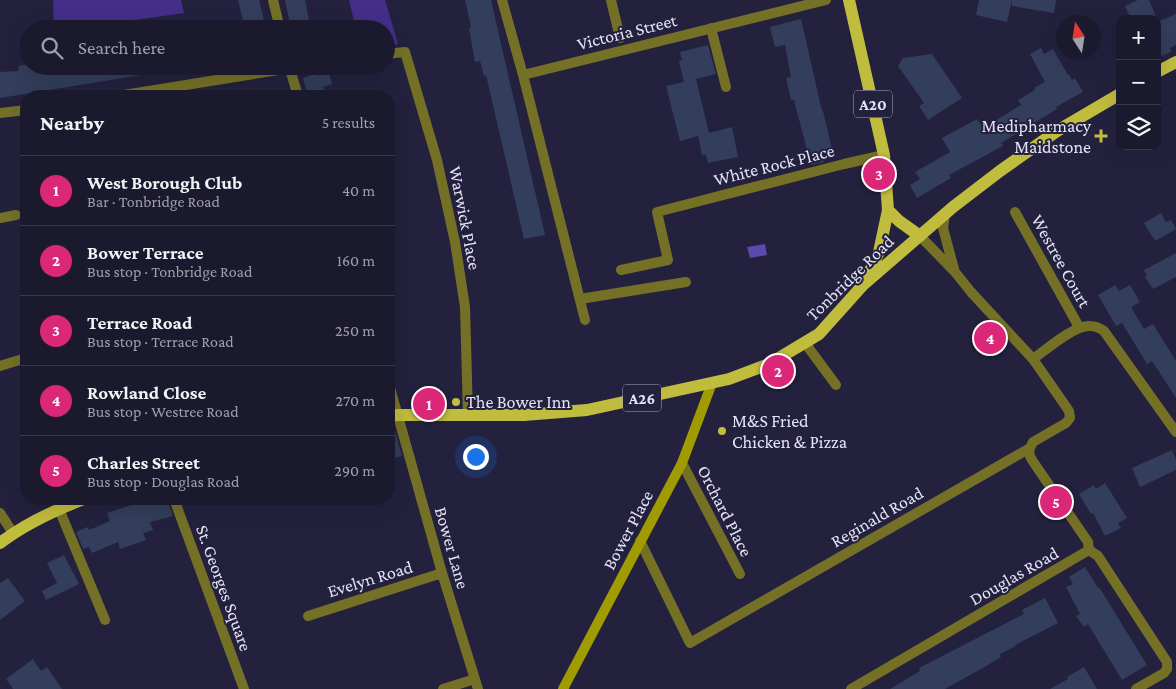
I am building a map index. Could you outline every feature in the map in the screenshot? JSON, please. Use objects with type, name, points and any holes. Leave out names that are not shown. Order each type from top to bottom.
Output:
[{"type":"main road","name":"A20","points":[[849,0],[884,156],[888,210]]},
{"type":"main road","points":[[1161,70],[1176,62]]},
{"type":"main road","name":"Tonbridge Road","points":[[395,415],[524,415],[587,410],[729,379],[769,364],[819,334],[863,285],[945,214],[1000,171],[1057,131],[1116,96]]},
{"type":"main road","points":[[888,210],[899,221],[920,236]]},
{"type":"main road","name":"A26","points":[[863,285],[879,252],[888,210]]},
{"type":"main road","points":[[0,542],[13,533],[69,505]]},
{"type":"street","points":[[273,0],[278,20]]},
{"type":"street","points":[[502,0],[585,320]]},
{"type":"street","points":[[611,0],[620,38]]},
{"type":"street","name":"Victoria Street","points":[[522,74],[711,28],[796,3],[826,0]]},
{"type":"street","points":[[711,28],[726,87]]},
{"type":"street","name":"Warwick Place","points":[[395,53],[405,52],[437,160],[455,242],[465,307],[468,414]]},
{"type":"street","points":[[153,90],[242,75]]},
{"type":"street","points":[[291,75],[296,90]]},
{"type":"street","points":[[0,113],[20,111]]},
{"type":"street","name":"White Rock Place","points":[[621,270],[668,260],[657,212],[884,156]]},
{"type":"street","name":"Westree Court","points":[[1014,212],[1079,327]]},
{"type":"street","points":[[945,214],[943,228],[955,272]]},
{"type":"street","points":[[0,218],[16,215]]},
{"type":"street","points":[[920,236],[1033,359],[1079,327],[1097,327],[1104,331],[1176,432]]},
{"type":"street","points":[[580,299],[686,282]]},
{"type":"street","points":[[805,342],[836,385]]},
{"type":"street","name":"Reginald Road","points":[[640,542],[690,643],[1030,448],[1033,442],[1066,423],[1070,418],[1069,411],[1033,359]]},
{"type":"street","points":[[0,366],[20,360]]},
{"type":"street","name":"Bower Place","points":[[563,689],[682,463],[712,383]]},
{"type":"street","name":"Bower Lane","points":[[395,418],[477,684]]},
{"type":"street","points":[[1030,448],[1029,454],[1032,460],[1088,542],[1089,550],[1098,556],[1167,662],[1167,669],[1164,673],[1136,689]]},
{"type":"street","name":"Orchard Place","points":[[682,463],[740,574]]},
{"type":"street","name":"St. Georges Square","points":[[176,505],[244,689]]},
{"type":"street","points":[[59,509],[105,620]]},
{"type":"street","points":[[0,513],[13,533]]},
{"type":"street","name":"Douglas Road","points":[[851,689],[1089,550]]},
{"type":"street","name":"Evelyn Road","points":[[308,616],[442,573]]},
{"type":"street","points":[[443,689],[477,684]]},
{"type":"shaded area","points":[[53,0],[181,0],[184,13],[135,20],[54,20]]},
{"type":"shaded area","points":[[349,0],[385,0],[391,20],[354,20]]},
{"type":"shaded area","points":[[395,34],[398,44],[395,45]]},
{"type":"shaded area","points":[[765,244],[767,255],[750,258],[747,247]]},
{"type":"building","points":[[238,0],[259,0],[264,20],[243,20]]},
{"type":"building","points":[[285,0],[305,0],[309,20],[289,20]]},
{"type":"building","points":[[465,0],[491,0],[545,235],[524,239],[486,75],[484,76],[480,61],[475,62],[469,28],[471,27]]},
{"type":"building","points":[[979,0],[1012,0],[1007,22],[976,15]]},
{"type":"building","points":[[1012,0],[1056,0],[1054,13],[1012,6]]},
{"type":"building","points":[[1138,0],[1149,0],[1155,15],[1129,15],[1125,6]]},
{"type":"building","points":[[1176,14],[1176,45],[1170,48],[1171,52],[1161,56],[1161,20]]},
{"type":"building","points":[[801,19],[832,149],[822,151],[824,162],[811,165],[794,100],[791,100],[786,78],[791,77],[785,45],[775,47],[770,27]]},
{"type":"building","points":[[708,45],[716,74],[696,79],[709,133],[732,127],[738,157],[708,163],[706,155],[702,155],[698,136],[680,141],[666,86],[684,82],[679,61],[682,60],[680,52]]},
{"type":"building","points":[[1041,48],[1044,54],[1053,49],[1056,54],[1056,60],[1059,60],[1072,80],[1075,78],[1083,92],[1056,107],[1057,109],[1001,143],[1003,146],[949,175],[951,178],[917,198],[910,185],[920,179],[915,172],[950,152],[942,138],[977,119],[983,128],[1021,105],[1018,100],[1045,82],[1030,54]]},
{"type":"building","points":[[932,54],[962,98],[928,120],[919,106],[924,103],[898,66],[903,58]]},
{"type":"building","points":[[18,66],[20,66],[20,75],[142,75],[49,90],[20,90],[20,95],[0,98],[0,72],[19,71]]},
{"type":"building","points":[[312,75],[330,75],[332,84],[323,87],[324,90],[306,90],[303,78]]},
{"type":"building","points":[[1161,213],[1166,222],[1171,220],[1176,229],[1155,241],[1144,223]]},
{"type":"building","points":[[1176,253],[1176,277],[1153,289],[1145,277],[1147,276],[1144,270]]},
{"type":"building","points":[[1115,285],[1119,291],[1130,285],[1140,302],[1131,307],[1144,329],[1153,324],[1176,361],[1176,398],[1152,361],[1147,364],[1122,323],[1116,326],[1098,295]]},
{"type":"building","points":[[395,431],[402,456],[395,458]]},
{"type":"building","points":[[1172,450],[1176,460],[1176,470],[1140,487],[1132,468]]},
{"type":"building","points":[[1105,483],[1127,518],[1118,523],[1121,528],[1105,536],[1093,513],[1091,514],[1079,494],[1094,485],[1096,489]]},
{"type":"building","points":[[132,505],[169,505],[173,516],[150,522],[153,530],[143,533],[146,540],[120,549],[118,542],[92,553],[89,547],[83,549],[76,532],[88,527],[89,530],[110,521],[107,513]]},
{"type":"building","points":[[64,555],[79,584],[46,600],[42,591],[57,583],[47,563]]},
{"type":"building","points":[[1085,567],[1147,665],[1122,680],[1088,624],[1084,627],[1076,616],[1080,614],[1066,587],[1073,584],[1069,577]]},
{"type":"building","points":[[8,578],[25,601],[0,620],[0,583]]},
{"type":"building","points":[[1045,598],[1058,623],[1000,654],[1001,657],[988,665],[945,689],[890,689],[920,671],[919,668],[1024,614],[1022,610]]},
{"type":"building","points":[[33,659],[41,671],[47,667],[62,689],[13,689],[6,679]]},
{"type":"building","points":[[1084,667],[1097,689],[1050,689],[1068,679],[1067,677]]},
{"type":"place","name":"Medipharmacy Maidstone","points":[[1101,136]]},
{"type":"place","name":"Terrace Road","points":[[879,174]]},
{"type":"place","name":"Rowland Close","points":[[990,338]]},
{"type":"place","name":"Bower Terrace","points":[[778,371]]},
{"type":"place","name":"The Bower Inn","points":[[456,402]]},
{"type":"place","name":"West Borough Club","points":[[429,404]]},
{"type":"place","name":"M&S Fried Chicken & Pizza","points":[[722,431]]},
{"type":"place","name":"Charles Street","points":[[1056,502]]}]
